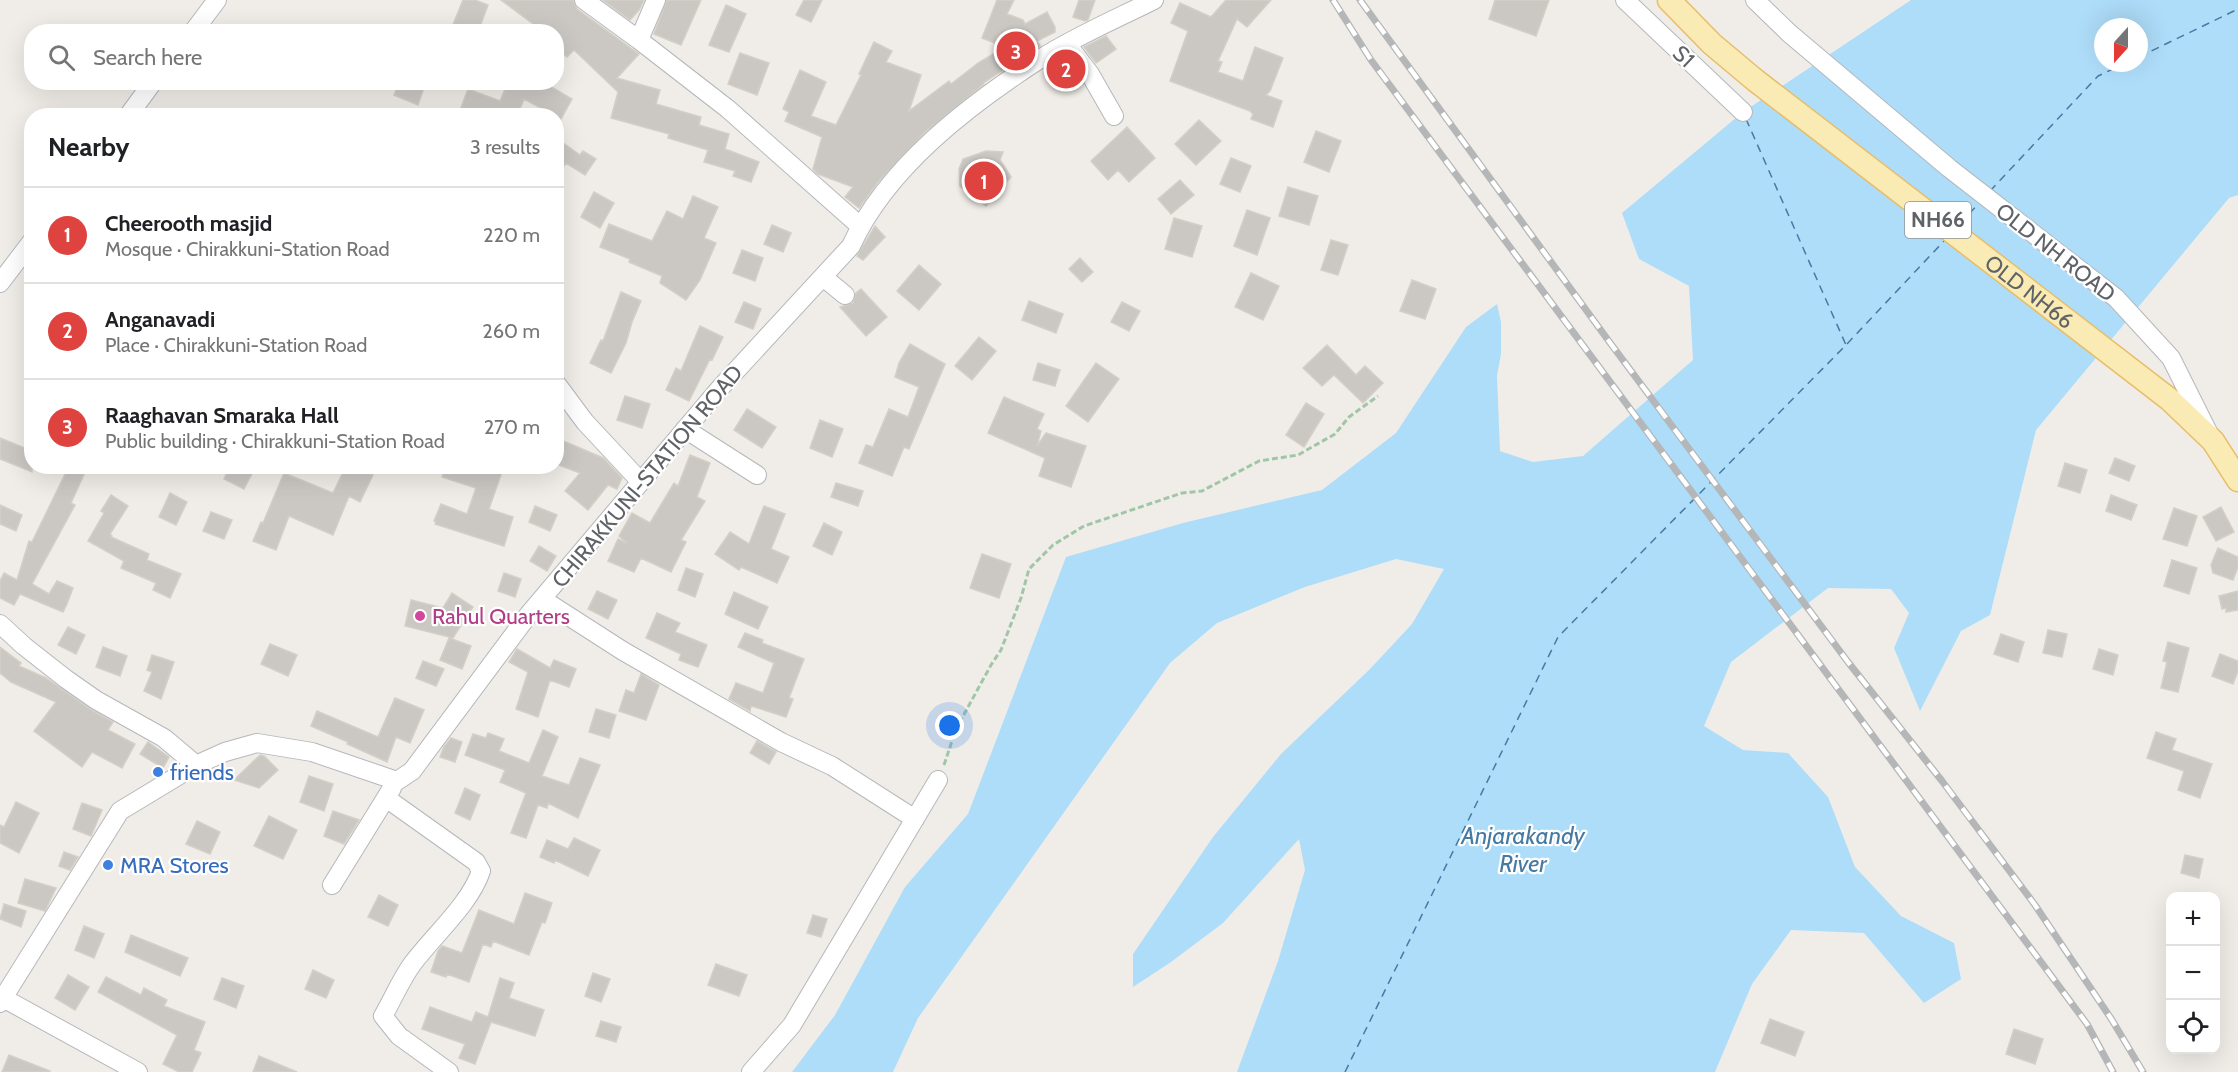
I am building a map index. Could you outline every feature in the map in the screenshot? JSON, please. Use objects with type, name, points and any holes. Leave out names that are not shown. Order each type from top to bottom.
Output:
[{"type":"main road","name":"OLD NH66","points":[[1669,0],[1713,44],[1755,80],[2169,399],[2213,441],[2238,480]]},
{"type":"street","points":[[198,24],[217,0]]},
{"type":"street","points":[[584,0],[728,109],[860,226]]},
{"type":"street","points":[[639,40],[656,0]]},
{"type":"street","name":"CHIRAKKUNI-STATION ROAD","points":[[332,885],[397,781],[412,771],[483,673],[542,599],[620,516],[641,482],[685,429],[771,331],[851,246],[860,226],[898,173],[961,116],[1041,58],[1154,0]]},
{"type":"street","name":"S1","points":[[1625,0],[1743,112]]},
{"type":"street","name":"OLD NH ROAD","points":[[1755,0],[1789,33],[1948,168],[2116,298],[2148,330],[2171,358],[2213,441]]},
{"type":"street","points":[[1061,48],[1071,49],[1090,74],[1114,116]]},
{"type":"street","points":[[134,108],[147,90]]},
{"type":"street","points":[[0,283],[24,252]]},
{"type":"street","points":[[823,277],[845,295]]},
{"type":"street","points":[[564,394],[585,422],[641,482]]},
{"type":"street","points":[[685,429],[757,475]]},
{"type":"street","points":[[542,599],[623,651],[781,742],[832,766],[915,819]]},
{"type":"street","points":[[0,624],[66,679],[96,700],[164,738],[196,765]]},
{"type":"street","points":[[138,1072],[1,1001],[120,811],[196,765],[225,752],[257,743],[312,752],[397,781]]},
{"type":"street","points":[[751,1072],[792,1024],[938,780]]},
{"type":"street","points":[[386,798],[476,862],[481,871],[464,901],[411,965],[384,1016],[399,1036],[449,1072]]},
{"type":"path","points":[[938,780],[956,729],[1001,650],[1021,598],[1029,569],[1053,545],[1084,526],[1182,493],[1202,491],[1259,461],[1298,455],[1335,434],[1349,417],[1377,396]]},
{"type":"water","name":"Anjarakandy River","points":[[1911,0],[2238,0],[2238,195],[2229,198],[2036,430],[1990,615],[1961,631],[1920,711],[1894,648],[1909,613],[1891,589],[1828,588],[1731,662],[1704,726],[1743,750],[1788,753],[1828,797],[1855,867],[1901,916],[1954,943],[1961,979],[1924,1003],[1864,933],[1791,930],[1752,984],[1715,1072],[1237,1072],[1278,961],[1305,870],[1299,839],[1223,923],[1133,987],[1133,954],[1213,837],[1281,754],[1369,670],[1412,624],[1444,569],[1396,559],[1305,587],[1217,623],[1170,663],[918,1018],[893,1072],[792,1072],[835,1015],[905,887],[968,814],[1066,557],[1183,523],[1322,490],[1396,433],[1466,327],[1497,304],[1501,322],[1501,354],[1497,376],[1500,451],[1533,462],[1583,456],[1693,360],[1689,286],[1639,259],[1622,213],[1743,112]]},
{"type":"building","points":[[463,0],[475,0],[488,5],[481,24],[453,24]]},
{"type":"building","points":[[501,0],[573,0],[577,9],[639,54],[617,78],[660,90],[656,104],[701,117],[699,125],[729,134],[725,149],[759,162],[751,182],[733,176],[735,171],[704,162],[708,150],[668,138],[669,134],[611,118],[618,92],[574,50],[567,57],[564,55],[564,24],[533,24]]},
{"type":"building","points":[[603,0],[644,0],[630,20]]},
{"type":"building","points":[[667,0],[701,0],[681,45],[654,34]]},
{"type":"building","points":[[804,0],[822,0],[811,22],[796,15]]},
{"type":"building","points":[[997,0],[1014,0],[1007,14],[1023,20],[1025,24],[1047,12],[1055,27],[1055,32],[1037,41],[1040,46],[983,83],[925,132],[877,183],[859,208],[845,197],[853,187],[818,174],[813,169],[822,137],[785,121],[789,112],[783,109],[800,70],[826,82],[811,116],[836,125],[861,75],[859,74],[874,42],[892,51],[886,62],[921,75],[909,111],[949,81],[951,84],[978,63],[1005,47],[982,38]]},
{"type":"building","points":[[1079,0],[1095,0],[1088,20],[1073,17]]},
{"type":"building","points":[[1226,0],[1271,0],[1247,27],[1237,19],[1218,61],[1222,62],[1218,72],[1243,81],[1255,47],[1283,58],[1270,91],[1266,95],[1282,101],[1273,127],[1251,119],[1253,114],[1250,111],[1170,81],[1188,31],[1171,23],[1180,3],[1211,17]]},
{"type":"building","points":[[1495,0],[1549,0],[1536,36],[1489,19]]},
{"type":"building","points":[[726,5],[746,14],[729,52],[709,45]]},
{"type":"building","points":[[1106,36],[1116,49],[1096,63],[1084,47]]},
{"type":"building","points":[[740,53],[769,63],[757,95],[728,84]]},
{"type":"building","points":[[1062,59],[1077,75],[1061,84],[1050,66]]},
{"type":"building","points":[[396,90],[423,90],[418,105],[394,95]]},
{"type":"building","points":[[468,90],[500,101],[505,90],[557,90],[572,99],[564,114],[564,108],[541,108],[524,99],[520,108],[461,108]]},
{"type":"building","points":[[1199,120],[1221,141],[1196,165],[1175,144]]},
{"type":"building","points":[[1127,127],[1155,158],[1129,182],[1118,170],[1108,180],[1091,161]]},
{"type":"building","points":[[1316,131],[1341,141],[1329,172],[1304,162]]},
{"type":"building","points":[[564,143],[580,155],[583,151],[596,159],[585,175],[566,163],[564,166]]},
{"type":"building","points":[[986,151],[1003,152],[1000,160],[1011,177],[986,206],[960,186],[959,169],[963,159]]},
{"type":"building","points":[[1231,158],[1251,166],[1240,192],[1220,184]]},
{"type":"building","points":[[1180,180],[1194,195],[1171,214],[1158,199]]},
{"type":"building","points":[[1288,187],[1318,196],[1309,225],[1279,216]]},
{"type":"building","points":[[594,192],[614,203],[600,228],[581,217]]},
{"type":"building","points":[[693,196],[718,207],[704,238],[716,243],[700,280],[686,300],[660,283],[662,276],[629,262],[630,259],[600,247],[609,224],[652,241],[667,211],[683,219]]},
{"type":"building","points":[[1247,210],[1270,218],[1257,255],[1234,246]]},
{"type":"building","points":[[1174,218],[1202,226],[1192,257],[1165,249]]},
{"type":"building","points":[[772,225],[791,233],[783,252],[764,244]]},
{"type":"building","points":[[875,226],[885,237],[863,260],[857,256]]},
{"type":"building","points":[[1331,240],[1348,245],[1338,275],[1321,270]]},
{"type":"building","points":[[742,250],[763,258],[755,281],[733,273]]},
{"type":"building","points":[[1080,258],[1093,272],[1082,282],[1069,269]]},
{"type":"building","points":[[919,265],[941,284],[919,310],[897,291]]},
{"type":"building","points":[[1251,273],[1279,286],[1263,320],[1235,307]]},
{"type":"building","points":[[1412,280],[1436,289],[1425,319],[1400,311]]},
{"type":"building","points":[[861,289],[887,317],[866,336],[840,307],[853,303],[856,293]]},
{"type":"building","points":[[621,292],[641,301],[626,343],[611,373],[590,363],[601,340],[603,341]]},
{"type":"building","points":[[1029,301],[1063,314],[1056,333],[1022,320]]},
{"type":"building","points":[[744,302],[761,309],[753,329],[735,322]]},
{"type":"building","points":[[1122,302],[1140,311],[1129,331],[1111,322]]},
{"type":"building","points":[[700,326],[723,337],[689,401],[666,390],[676,368],[681,371]]},
{"type":"building","points":[[979,337],[996,351],[972,380],[955,366]]},
{"type":"building","points":[[910,344],[945,364],[909,449],[904,447],[892,476],[859,463],[866,445],[873,447],[889,409],[908,417],[919,387],[895,377],[899,363]]},
{"type":"building","points":[[1327,345],[1356,375],[1365,366],[1383,383],[1363,403],[1334,375],[1322,386],[1303,368]]},
{"type":"building","points":[[1038,363],[1060,370],[1055,386],[1033,380]]},
{"type":"building","points":[[1096,363],[1119,379],[1088,422],[1066,406]]},
{"type":"building","points":[[625,396],[650,404],[642,428],[617,420]]},
{"type":"building","points":[[1004,397],[1044,414],[1037,429],[1041,431],[1037,446],[1046,433],[1086,446],[1071,487],[1039,476],[1045,458],[988,433]]},
{"type":"building","points":[[1306,403],[1324,414],[1304,447],[1286,435]]},
{"type":"building","points":[[747,409],[776,427],[762,448],[734,430]]},
{"type":"building","points":[[820,420],[843,429],[832,457],[810,448]]},
{"type":"building","points":[[0,438],[24,448],[24,469],[0,459]]},
{"type":"building","points":[[564,441],[603,458],[622,478],[617,489],[608,485],[588,510],[565,491],[580,473],[564,467]]},
{"type":"building","points":[[690,455],[710,463],[697,497],[705,501],[681,540],[686,542],[671,572],[641,558],[634,572],[608,561],[618,539],[627,543],[619,536],[632,513],[650,523],[674,483],[678,486]]},
{"type":"building","points":[[2115,458],[2135,466],[2129,481],[2109,473]]},
{"type":"building","points":[[2065,463],[2087,470],[2080,493],[2058,486]]},
{"type":"building","points":[[65,474],[84,474],[71,503],[75,505],[32,584],[49,594],[57,581],[73,588],[63,612],[20,594],[14,605],[0,598],[0,581],[4,573],[17,580],[29,541],[32,542]]},
{"type":"building","points":[[226,474],[252,474],[244,489],[224,479]]},
{"type":"building","points":[[284,474],[333,493],[342,474],[373,475],[360,502],[349,496],[333,535],[289,516],[276,550],[253,541]]},
{"type":"building","points":[[443,474],[501,474],[489,509],[513,517],[504,546],[435,524],[434,521],[441,504],[467,514],[476,488],[442,477]]},
{"type":"building","points":[[836,483],[863,491],[858,506],[831,497]]},
{"type":"building","points":[[170,493],[187,502],[176,525],[159,517]]},
{"type":"building","points":[[111,495],[128,506],[110,534],[111,537],[149,554],[147,560],[181,574],[170,598],[153,590],[156,583],[121,568],[124,561],[88,541]]},
{"type":"building","points":[[2111,495],[2137,505],[2131,520],[2106,511]]},
{"type":"building","points":[[0,505],[22,515],[16,531],[0,524]]},
{"type":"building","points":[[535,506],[557,515],[550,531],[529,522]]},
{"type":"building","points":[[764,506],[785,514],[771,549],[789,557],[777,583],[741,567],[739,570],[715,554],[730,532],[749,544]]},
{"type":"building","points":[[2221,507],[2234,532],[2216,541],[2203,517]]},
{"type":"building","points":[[2174,508],[2197,516],[2187,546],[2163,539]]},
{"type":"building","points":[[211,512],[232,520],[224,539],[203,531]]},
{"type":"building","points":[[824,523],[842,532],[832,555],[813,546]]},
{"type":"building","points":[[539,546],[556,556],[547,571],[530,561]]},
{"type":"building","points":[[2218,548],[2238,557],[2238,567],[2233,580],[2213,573],[2211,565]]},
{"type":"building","points":[[982,554],[1011,564],[999,598],[970,588]]},
{"type":"building","points":[[2172,560],[2197,568],[2189,594],[2164,586]]},
{"type":"building","points":[[686,568],[703,574],[695,597],[678,590]]},
{"type":"building","points":[[504,573],[521,579],[515,597],[498,591]]},
{"type":"building","points":[[597,591],[617,600],[608,619],[588,609]]},
{"type":"building","points":[[2238,591],[2238,610],[2226,612],[2226,608],[2222,609],[2219,596]]},
{"type":"building","points":[[734,592],[768,607],[758,629],[725,614]]},
{"type":"building","points":[[452,593],[473,607],[453,638],[405,626],[411,600],[443,608]]},
{"type":"building","points":[[657,613],[680,623],[675,632],[707,645],[698,667],[679,660],[681,654],[646,638]]},
{"type":"building","points":[[68,627],[85,635],[76,654],[58,645]]},
{"type":"building","points":[[2048,630],[2067,634],[2062,657],[2043,653]]},
{"type":"building","points":[[745,633],[763,640],[762,643],[804,659],[789,698],[793,699],[786,717],[751,706],[750,711],[729,699],[736,683],[763,693],[774,663],[738,647]]},
{"type":"building","points":[[2001,634],[2024,642],[2018,662],[1994,654]]},
{"type":"building","points":[[449,638],[471,646],[462,669],[440,660]]},
{"type":"building","points":[[2168,642],[2189,648],[2178,692],[2161,688],[2167,662],[2163,661]]},
{"type":"building","points":[[270,644],[297,655],[288,676],[261,664]]},
{"type":"building","points":[[0,647],[21,663],[19,666],[46,678],[113,722],[108,730],[135,744],[122,768],[92,752],[82,767],[34,731],[56,702],[11,682],[0,673]]},
{"type":"building","points":[[103,647],[127,656],[120,676],[96,667]]},
{"type":"building","points":[[517,649],[550,668],[554,660],[576,669],[569,687],[550,680],[538,717],[516,709],[528,672],[509,662]]},
{"type":"building","points":[[2099,649],[2118,655],[2113,675],[2093,669]]},
{"type":"building","points":[[2220,654],[2238,661],[2238,671],[2233,684],[2212,676]]},
{"type":"building","points":[[152,655],[174,662],[161,699],[144,691],[152,672],[147,670]]},
{"type":"building","points":[[423,661],[444,669],[436,686],[416,678]]},
{"type":"building","points":[[641,674],[659,685],[646,720],[619,711],[626,690],[634,693]]},
{"type":"building","points":[[395,698],[424,710],[410,743],[396,737],[387,762],[311,726],[317,711],[378,737]]},
{"type":"building","points":[[596,709],[616,715],[609,738],[589,732]]},
{"type":"building","points":[[543,730],[558,737],[542,776],[569,785],[580,758],[600,765],[578,818],[548,803],[547,808],[538,805],[526,838],[511,833],[526,793],[500,782],[505,770],[465,755],[473,734],[486,738],[488,733],[504,739],[499,751],[529,763]]},
{"type":"building","points":[[2156,732],[2176,739],[2172,750],[2212,764],[2200,798],[2178,790],[2184,771],[2147,758]]},
{"type":"building","points":[[451,738],[462,742],[455,762],[440,757]]},
{"type":"building","points":[[757,741],[776,752],[769,764],[750,753]]},
{"type":"building","points":[[148,742],[169,757],[163,768],[140,754]]},
{"type":"building","points":[[260,755],[278,770],[259,788],[234,780]]},
{"type":"building","points":[[309,776],[333,784],[324,811],[300,802]]},
{"type":"building","points":[[465,788],[480,795],[470,820],[455,813]]},
{"type":"building","points":[[16,802],[39,813],[19,853],[0,843],[0,825],[4,827]]},
{"type":"building","points":[[82,803],[102,810],[91,836],[73,829]]},
{"type":"building","points":[[333,811],[359,820],[344,844],[324,836]]},
{"type":"building","points":[[269,816],[297,830],[283,859],[254,846]]},
{"type":"building","points":[[197,821],[220,832],[210,854],[186,844]]},
{"type":"building","points":[[574,838],[600,850],[588,876],[555,860],[554,863],[540,857],[547,840],[568,849]]},
{"type":"building","points":[[64,852],[78,857],[70,870],[59,866]]},
{"type":"building","points":[[2185,855],[2203,859],[2199,878],[2181,873]]},
{"type":"building","points":[[25,879],[56,888],[45,911],[18,903]]},
{"type":"building","points":[[525,893],[552,903],[529,955],[493,941],[491,947],[483,944],[469,982],[447,974],[446,977],[431,972],[442,946],[462,953],[479,910],[514,924]]},
{"type":"building","points":[[379,895],[398,905],[388,926],[368,917]]},
{"type":"building","points":[[4,904],[26,911],[21,927],[0,919]]},
{"type":"building","points":[[813,915],[827,919],[821,937],[807,933]]},
{"type":"building","points":[[84,926],[104,934],[94,958],[75,950]]},
{"type":"building","points":[[131,935],[188,958],[180,976],[125,952]]},
{"type":"building","points":[[716,964],[747,975],[739,996],[708,985]]},
{"type":"building","points":[[313,970],[334,980],[326,998],[305,989]]},
{"type":"building","points":[[593,973],[610,979],[601,1002],[585,996]]},
{"type":"building","points":[[68,975],[89,987],[75,1010],[55,998]]},
{"type":"building","points":[[106,977],[141,995],[144,988],[167,1000],[164,1006],[205,1022],[194,1050],[201,1053],[192,1072],[179,1072],[163,1064],[177,1035],[98,992]]},
{"type":"building","points":[[222,978],[244,986],[236,1008],[214,999]]},
{"type":"building","points":[[500,978],[514,983],[509,998],[544,1010],[535,1036],[491,1022],[475,1064],[459,1058],[465,1044],[422,1029],[430,1007],[472,1022],[476,1012],[488,1017]]},
{"type":"building","points":[[1770,1019],[1804,1032],[1795,1056],[1761,1043]]},
{"type":"building","points":[[601,1021],[621,1027],[616,1042],[596,1036]]},
{"type":"building","points":[[2014,1029],[2043,1039],[2035,1064],[2006,1054]]},
{"type":"building","points":[[9,1055],[50,1071],[2,1072]]},
{"type":"building","points":[[259,1056],[297,1072],[253,1072]]},
{"type":"ferry route","points":[[2148,53],[2238,9]]},
{"type":"ferry route","points":[[1990,191],[2098,76],[2107,72]]},
{"type":"ferry route","points":[[1746,119],[1846,345]]},
{"type":"ferry route","points":[[1960,224],[1979,203]]},
{"type":"ferry route","points":[[1345,1072],[1558,637],[1846,345],[1944,241]]},
{"type":"railway","points":[[1333,0],[1371,60],[2087,1024],[2113,1072]]},
{"type":"railway","points":[[1360,0],[1608,340],[1848,662],[1942,781],[2035,905],[2112,1020],[2143,1072]]},
{"type":"place","name":"Raaghavan Smaraka Hall","points":[[1016,51]]},
{"type":"place","name":"Anganavadi","points":[[1066,69]]},
{"type":"place","name":"Cheerooth masjid","points":[[984,181]]},
{"type":"place","name":"Rahul Quarters","points":[[420,616]]},
{"type":"place","name":"friends","points":[[158,772]]},
{"type":"place","name":"MRA Stores","points":[[108,865]]}]
